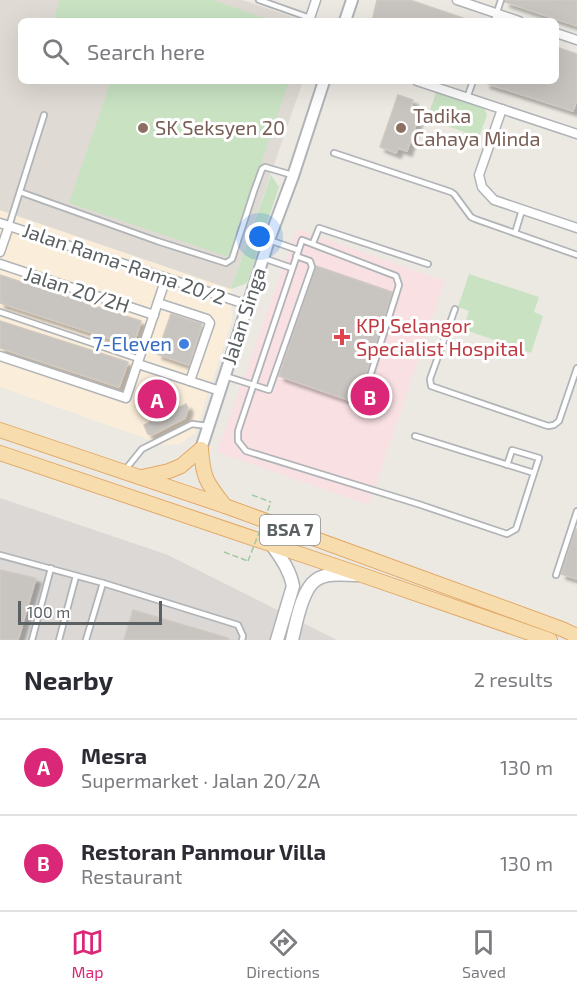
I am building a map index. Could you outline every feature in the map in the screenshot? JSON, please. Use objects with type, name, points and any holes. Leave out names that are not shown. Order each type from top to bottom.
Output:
[{"type":"main road","name":"BSA 7","points":[[0,430],[225,506],[577,636]]},
{"type":"main road","points":[[140,477],[181,466],[201,449]]},
{"type":"main road","points":[[201,449],[202,471],[208,485],[225,506]]},
{"type":"main road","name":"BSA 7","points":[[0,453],[550,640]]},
{"type":"main road","points":[[272,545],[291,577],[293,585],[277,640]]},
{"type":"main road","points":[[292,640],[304,598],[316,580],[327,576],[362,575]]},
{"type":"street","points":[[310,18],[316,0]]},
{"type":"street","points":[[346,18],[352,0]]},
{"type":"street","points":[[458,0],[495,17]]},
{"type":"street","points":[[559,34],[577,40]]},
{"type":"street","name":"Jalan Singa","points":[[201,449],[323,84]]},
{"type":"street","points":[[426,84],[577,134]]},
{"type":"street","points":[[502,109],[479,175],[482,187],[494,200],[577,228]]},
{"type":"street","points":[[0,252],[4,224]]},
{"type":"street","name":"Jalan Rama-Rama 20/2","points":[[4,224],[248,306]]},
{"type":"street","name":"Jalan 20/2H","points":[[0,264],[154,315]]},
{"type":"street","points":[[0,356],[126,398],[166,278]]},
{"type":"street","points":[[158,303],[207,319],[210,323],[190,381]]},
{"type":"street","points":[[138,361],[220,391]]},
{"type":"lane","points":[[259,0],[310,18]]},
{"type":"lane","points":[[495,17],[501,0]]},
{"type":"lane","points":[[467,98],[471,84]]},
{"type":"lane","points":[[4,224],[20,192],[44,115]]},
{"type":"lane","points":[[334,153],[451,192],[471,217],[577,255]]},
{"type":"lane","points":[[20,192],[226,263],[232,259],[262,169],[265,167],[293,176]]},
{"type":"lane","points":[[515,233],[522,210]]},
{"type":"lane","points":[[313,243],[319,228],[428,264]]},
{"type":"lane","points":[[269,240],[298,250]]},
{"type":"lane","points":[[360,408],[399,285],[396,276],[302,240],[238,431],[238,441],[246,451],[507,534],[516,529],[539,458],[512,450],[507,465]]},
{"type":"lane","points":[[225,376],[269,390],[312,267],[310,261],[296,256]]},
{"type":"lane","points":[[263,258],[292,268]]},
{"type":"lane","points":[[455,309],[430,379],[430,386],[548,426],[559,421],[577,368]]},
{"type":"lane","points":[[0,312],[138,361]]},
{"type":"lane","points":[[123,472],[142,449],[192,424],[208,426]]},
{"type":"lane","points":[[415,436],[534,473]]},
{"type":"lane","points":[[556,575],[577,511]]},
{"type":"lane","points":[[0,555],[103,583],[238,625],[243,636],[242,640]]},
{"type":"lane","points":[[32,640],[51,568]]},
{"type":"lane","points":[[58,640],[76,576]]},
{"type":"lane","points":[[86,640],[103,583]]},
{"type":"path","points":[[224,552],[248,561],[271,502],[252,495]]},
{"type":"shaded area","name":"SK Seksyen 20","points":[[0,0],[242,0],[295,18],[18,18],[18,84],[302,84],[231,289],[0,210]]},
{"type":"shaded area","points":[[0,210],[231,289],[232,321],[195,433],[180,444],[164,445],[0,387]]},
{"type":"shaded area","name":"KPJ Selangor Specialist Hospital","points":[[297,229],[445,281],[369,505],[217,452]]},
{"type":"shaded area","points":[[0,498],[168,555],[337,640],[0,640]]},
{"type":"green space","points":[[60,0],[212,0],[265,18],[54,18]]},
{"type":"green space","points":[[110,84],[288,84],[229,257],[69,203]]},
{"type":"green space","points":[[437,90],[482,105],[487,115],[479,137],[427,119]]},
{"type":"green space","points":[[271,175],[279,187],[247,283],[231,289]]},
{"type":"green space","points":[[469,274],[539,297],[534,312],[543,316],[531,353],[463,329],[469,311],[458,307]]},
{"type":"building","points":[[377,0],[410,0],[463,18],[373,18]]},
{"type":"building","points":[[505,0],[577,0],[577,26],[559,20],[559,18],[505,2]]},
{"type":"building","points":[[559,48],[577,54],[577,99],[573,111],[488,84],[559,84]]},
{"type":"building","name":"Tadika Cahaya Minda","points":[[398,95],[413,100],[411,106],[421,109],[407,151],[398,148],[396,153],[380,147]]},
{"type":"building","points":[[316,266],[392,292],[357,403],[279,376]]},
{"type":"building","points":[[0,275],[141,321],[133,346],[0,303]]},
{"type":"building","points":[[171,314],[202,324],[189,365],[157,354]]},
{"type":"building","points":[[0,321],[128,362],[119,387],[0,348]]},
{"type":"building","points":[[151,385],[170,392],[161,416],[186,404],[188,408],[185,418],[152,435],[148,434],[144,425],[158,418],[141,412]]},
{"type":"building","points":[[577,530],[577,579],[561,574]]},
{"type":"building","points":[[0,570],[36,578],[18,640],[0,640]]},
{"type":"building","points":[[133,610],[228,638],[228,640],[124,640]]},
{"type":"place","name":"SK Seksyen 20","points":[[143,128]]},
{"type":"place","name":"Tadika Cahaya Minda","points":[[401,128]]},
{"type":"place","name":"KPJ Selangor Specialist Hospital","points":[[342,337]]},
{"type":"place","name":"7-Eleven","points":[[184,344]]},
{"type":"place","name":"Restoran Panmour Villa","points":[[370,396]]},
{"type":"place","name":"Mesra","points":[[157,399]]}]
